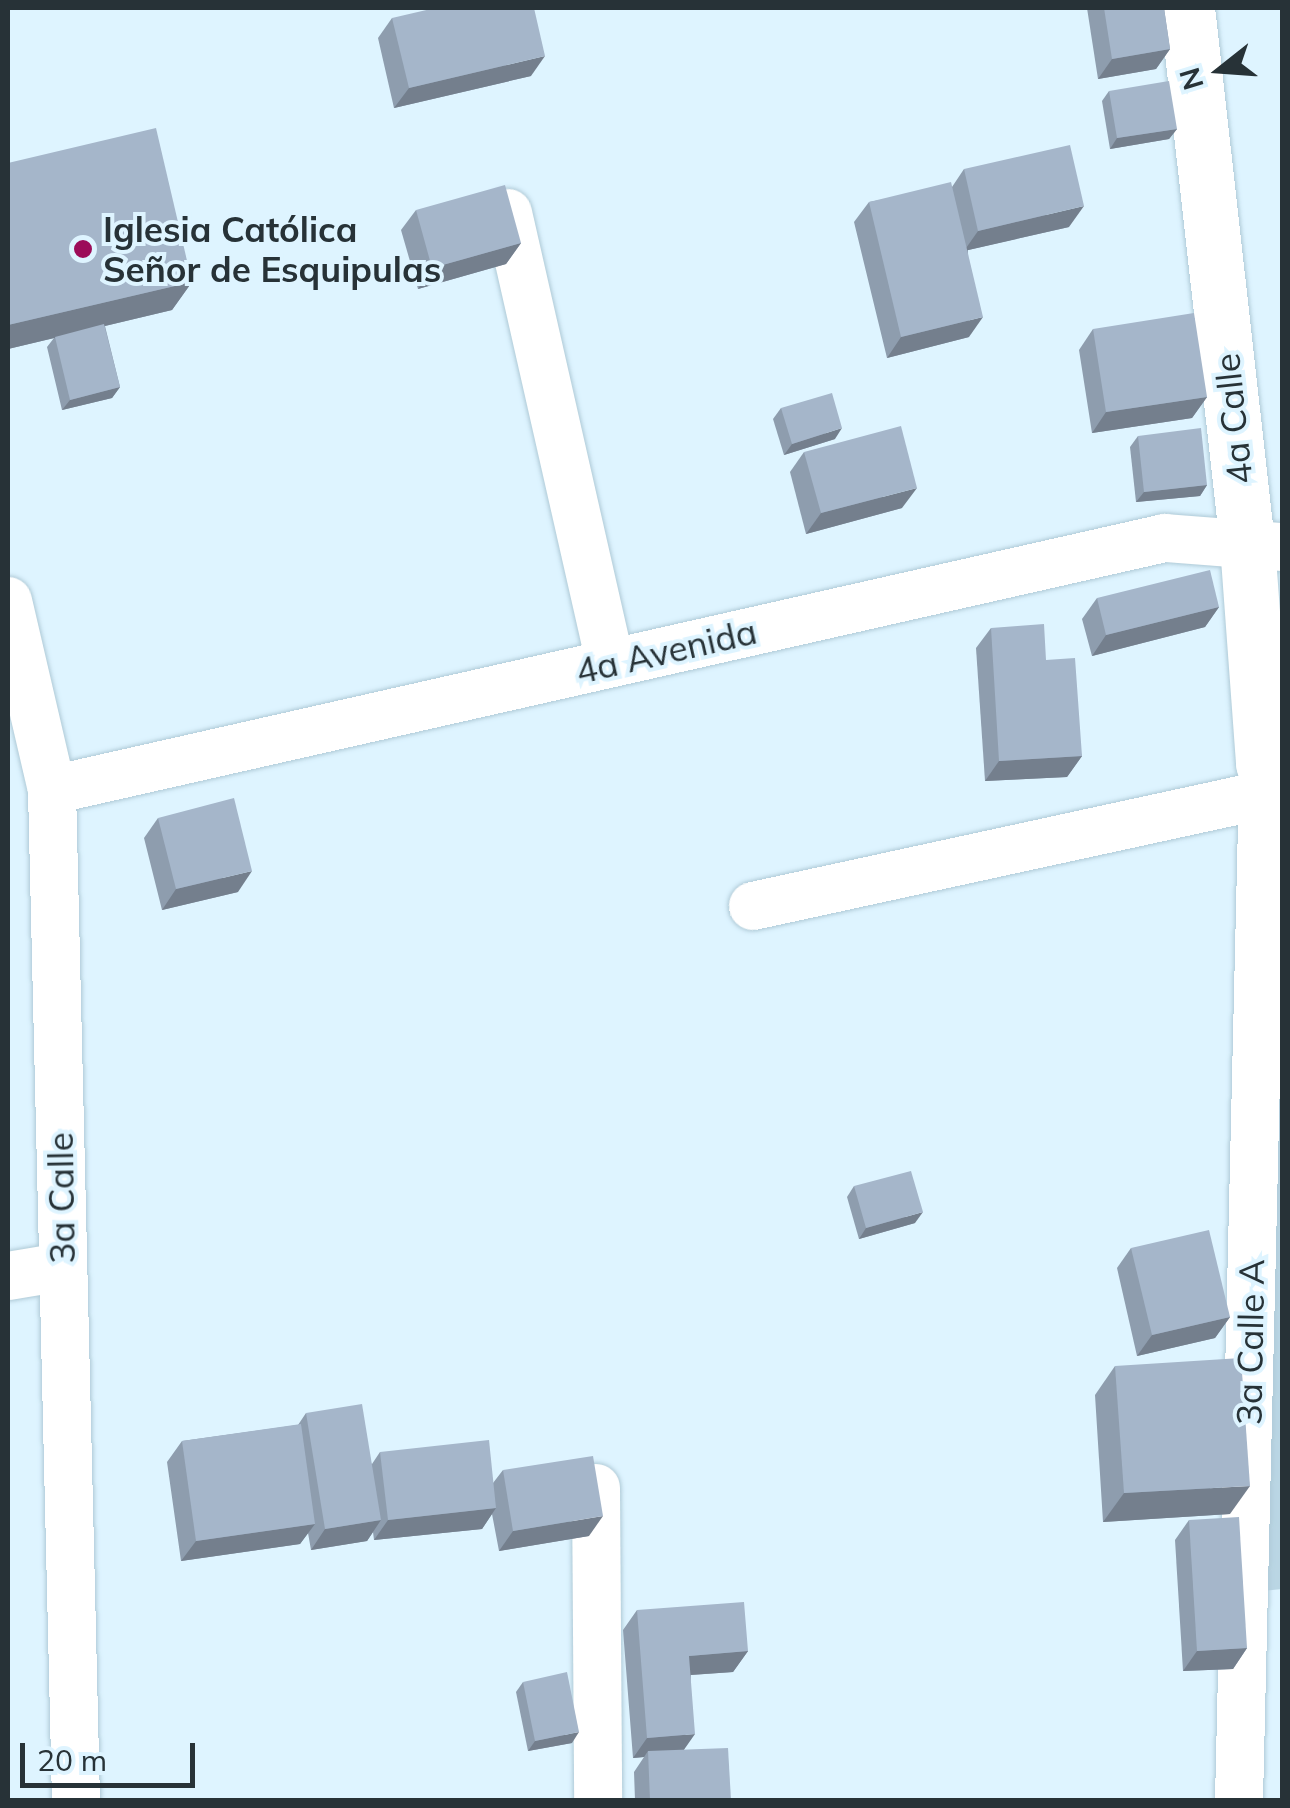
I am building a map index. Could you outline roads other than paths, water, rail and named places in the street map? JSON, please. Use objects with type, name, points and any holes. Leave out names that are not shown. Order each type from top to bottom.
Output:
[{"type":"street","name":"4a Calle","points":[[1187,8],[1265,546],[1270,796]]},
{"type":"street","points":[[508,214],[610,663]]},
{"type":"street","name":"4a Avenida","points":[[52,790],[1165,538],[1265,546]]},
{"type":"street","name":"3a Calle","points":[[8,602],[52,790],[76,1800]]},
{"type":"street","points":[[753,906],[1270,796]]},
{"type":"street","name":"3a Calle A","points":[[1240,1800],[1270,796]]},
{"type":"street","points":[[8,1276],[62,1267]]},
{"type":"street","points":[[596,1488],[598,1800]]},
{"type":"place","name":"Iglesia Católica Señor de Esquipulas","points":[[83,249]]}]
